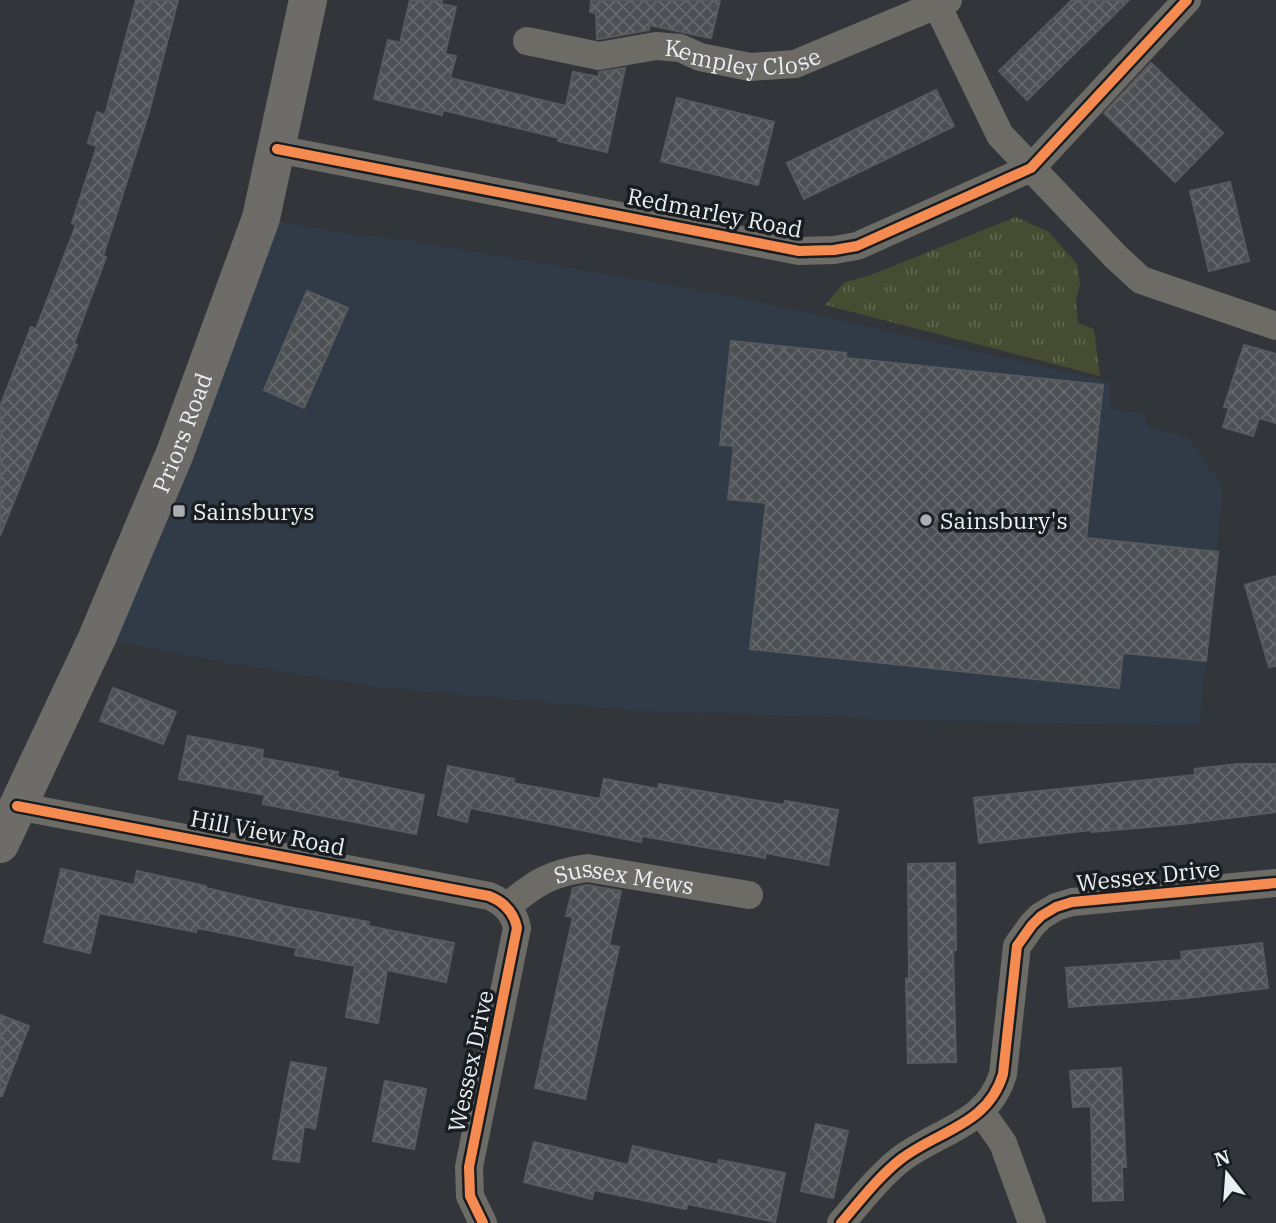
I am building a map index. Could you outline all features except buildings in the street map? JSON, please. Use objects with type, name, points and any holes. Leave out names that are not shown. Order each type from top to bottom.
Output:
[{"type":"main road","name":"Priors Road","points":[[0,844],[97,638],[156,502],[261,218],[308,0]]},
{"type":"street","name":"Redmarley Road","points":[[277,149],[799,251],[856,246],[1031,168],[1187,0]]},
{"type":"street","points":[[942,3],[1000,135],[1141,279],[1276,326]]},
{"type":"street","name":"Kempley Close","points":[[527,41],[599,55],[656,46],[680,48],[700,57],[750,67],[795,64],[942,3]]},
{"type":"street","name":"Hill View Road","points":[[17,806],[489,896],[507,907]]},
{"type":"street","name":"Sussex Mews","points":[[507,907],[528,888],[547,877],[564,871],[587,868],[749,895]]},
{"type":"street","name":"Wessex Drive","points":[[841,1223],[887,1170],[981,1112],[999,1089],[1017,946],[1041,916],[1072,902],[1276,883]]},
{"type":"street","name":"Wessex Drive","points":[[483,1223],[470,1196],[468,1181],[516,937],[516,920],[507,907]]},
{"type":"street","points":[[981,1112],[1003,1143],[1032,1223]]},
{"type":"shaded area","points":[[261,218],[733,296],[1110,382],[1110,409],[1145,414],[1147,426],[1188,437],[1223,488],[1199,726],[910,720],[630,710],[378,687],[97,638]]},
{"type":"green space","points":[[1016,217],[1049,232],[1077,264],[1080,283],[1076,302],[1078,323],[1094,329],[1100,376],[825,305],[845,282],[871,275]]},
{"type":"cycle path","points":[[277,149],[799,251],[834,250],[857,246],[1031,168],[1187,0]]},
{"type":"cycle path","points":[[17,806],[489,896],[504,905],[511,912],[517,928],[469,1167],[470,1196],[483,1223]]},
{"type":"cycle path","points":[[841,1223],[901,1159],[974,1116],[996,1091],[1003,1074],[1017,946],[1041,916],[1072,902],[1276,883]]},
{"type":"place","name":"Sainsburys","points":[[179,511]]},
{"type":"place","name":"Sainsbury's","points":[[926,520]]}]
